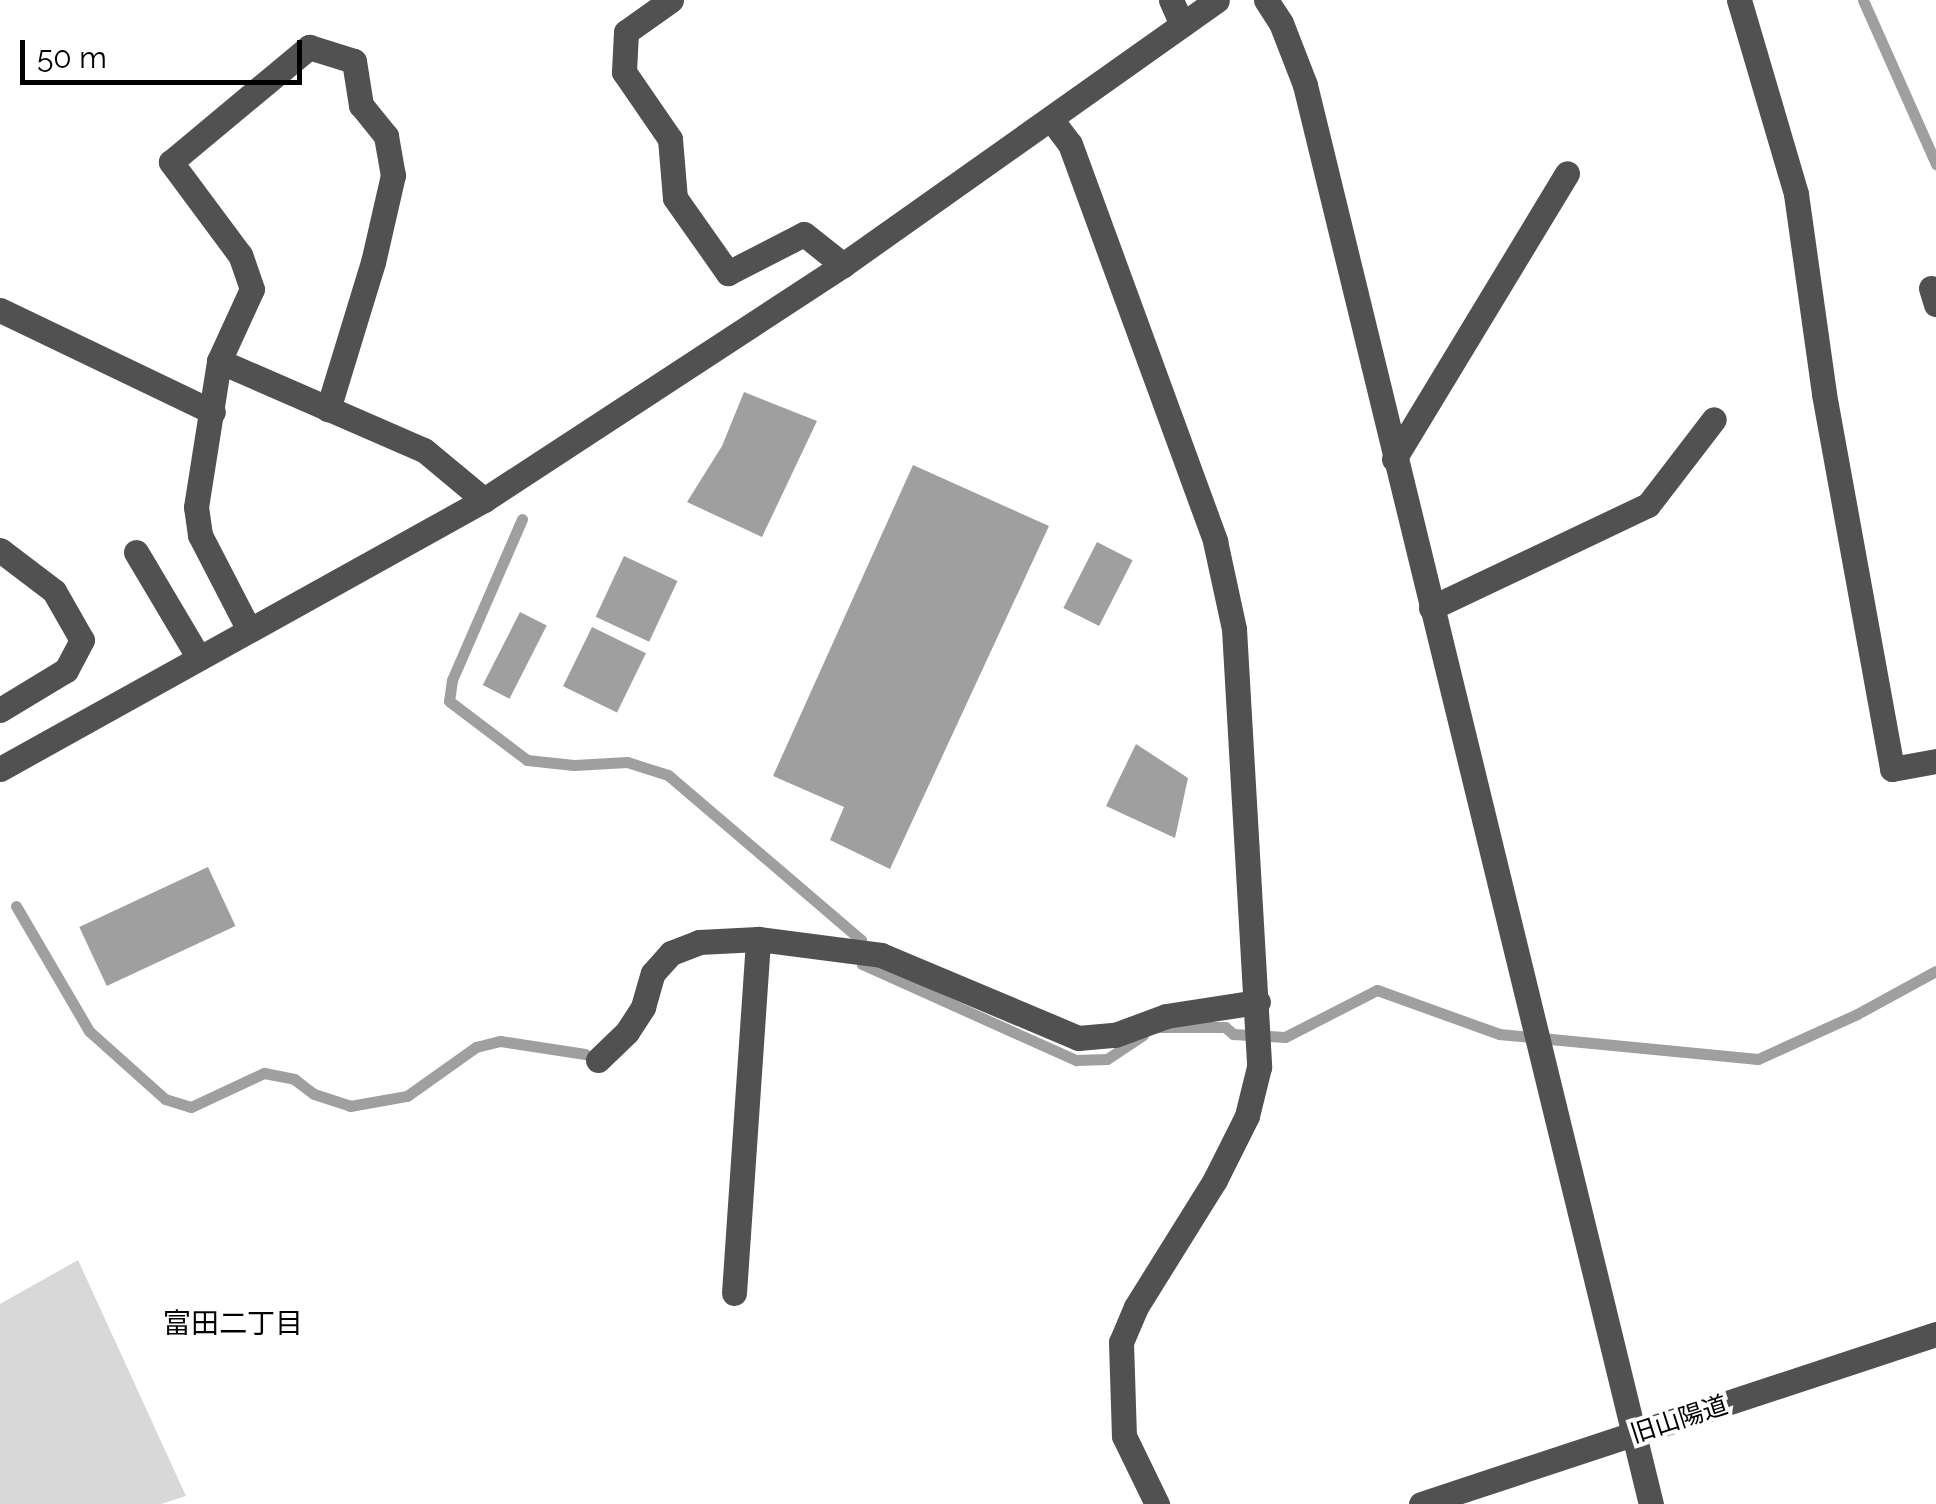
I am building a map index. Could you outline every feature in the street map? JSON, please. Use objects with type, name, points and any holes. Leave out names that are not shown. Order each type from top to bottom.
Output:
[{"type":"street","points":[[671,0],[626,32],[624,72],[670,139],[675,198],[728,273],[804,234],[842,265]]},
{"type":"street","points":[[1171,0],[1182,25]]},
{"type":"street","points":[[0,770],[484,500],[842,265],[1052,120],[1216,0]]},
{"type":"street","points":[[1266,0],[1281,23],[1305,85],[1651,1504]]},
{"type":"street","points":[[1740,0],[1796,194],[1824,394],[1892,769],[1936,761]]},
{"type":"street","points":[[249,630],[200,536],[196,508],[219,361],[252,288],[240,256],[171,162],[309,47],[354,61],[361,105],[386,136],[392,175],[373,262],[328,408]]},
{"type":"street","points":[[1052,120],[1070,144],[1215,541],[1234,629],[1259,1066],[1247,1116],[1215,1180],[1136,1307],[1122,1342],[1124,1436],[1157,1504]]},
{"type":"street","points":[[1394,459],[1567,173]]},
{"type":"street","points":[[0,310],[213,412]]},
{"type":"street","points":[[219,361],[424,450],[484,500]]},
{"type":"street","points":[[1431,608],[1648,506],[1714,419]]},
{"type":"street","points":[[0,550],[54,592],[82,640],[66,670],[0,710]]},
{"type":"street","points":[[136,552],[199,658]]},
{"type":"street","points":[[598,1060],[627,1032],[643,1006],[653,972],[670,954],[699,942],[758,939],[881,955],[1078,1038],[1115,1035],[1166,1016],[1258,1002]]},
{"type":"street","points":[[734,1293],[758,939]]},
{"type":"street","name":"旧山陽道","points":[[1421,1504],[1936,1334]]},
{"type":"shaded area","points":[[744,392],[817,421],[762,537],[687,502],[722,446]]},
{"type":"shaded area","points":[[913,465],[1049,526],[890,869],[830,840],[844,807],[773,776]]},
{"type":"shaded area","points":[[1097,542],[1133,560],[1099,626],[1063,608]]},
{"type":"shaded area","points":[[624,556],[677,581],[649,642],[596,617]]},
{"type":"shaded area","points":[[520,612],[547,626],[510,699],[483,685]]},
{"type":"shaded area","points":[[592,627],[646,653],[617,713],[563,686]]},
{"type":"shaded area","points":[[1136,744],[1188,778],[1175,838],[1106,806]]},
{"type":"shaded area","points":[[208,867],[235,926],[107,986],[79,927]]},
{"type":"shaded area","points":[[78,1260],[186,1496],[161,1504],[0,1504],[0,1304]]},
{"type":"waterway","points":[[1863,0],[1936,164]]},
{"type":"waterway","points":[[522,519],[452,680],[449,701],[527,760],[574,765],[627,762],[668,775],[861,940],[862,964],[1076,1060],[1107,1059],[1143,1035]]},
{"type":"waterway","points":[[16,906],[89,1031],[165,1099],[191,1107],[264,1073],[294,1079],[314,1094],[350,1106],[407,1096],[476,1047],[500,1041],[585,1054]]},
{"type":"waterway","points":[[1160,1027],[1225,1027],[1233,1034],[1285,1037],[1377,990],[1499,1034],[1758,1059],[1857,1014],[1936,971]]},
{"type":"district","name":"富田二丁目","points":[[233,1324]]}]
